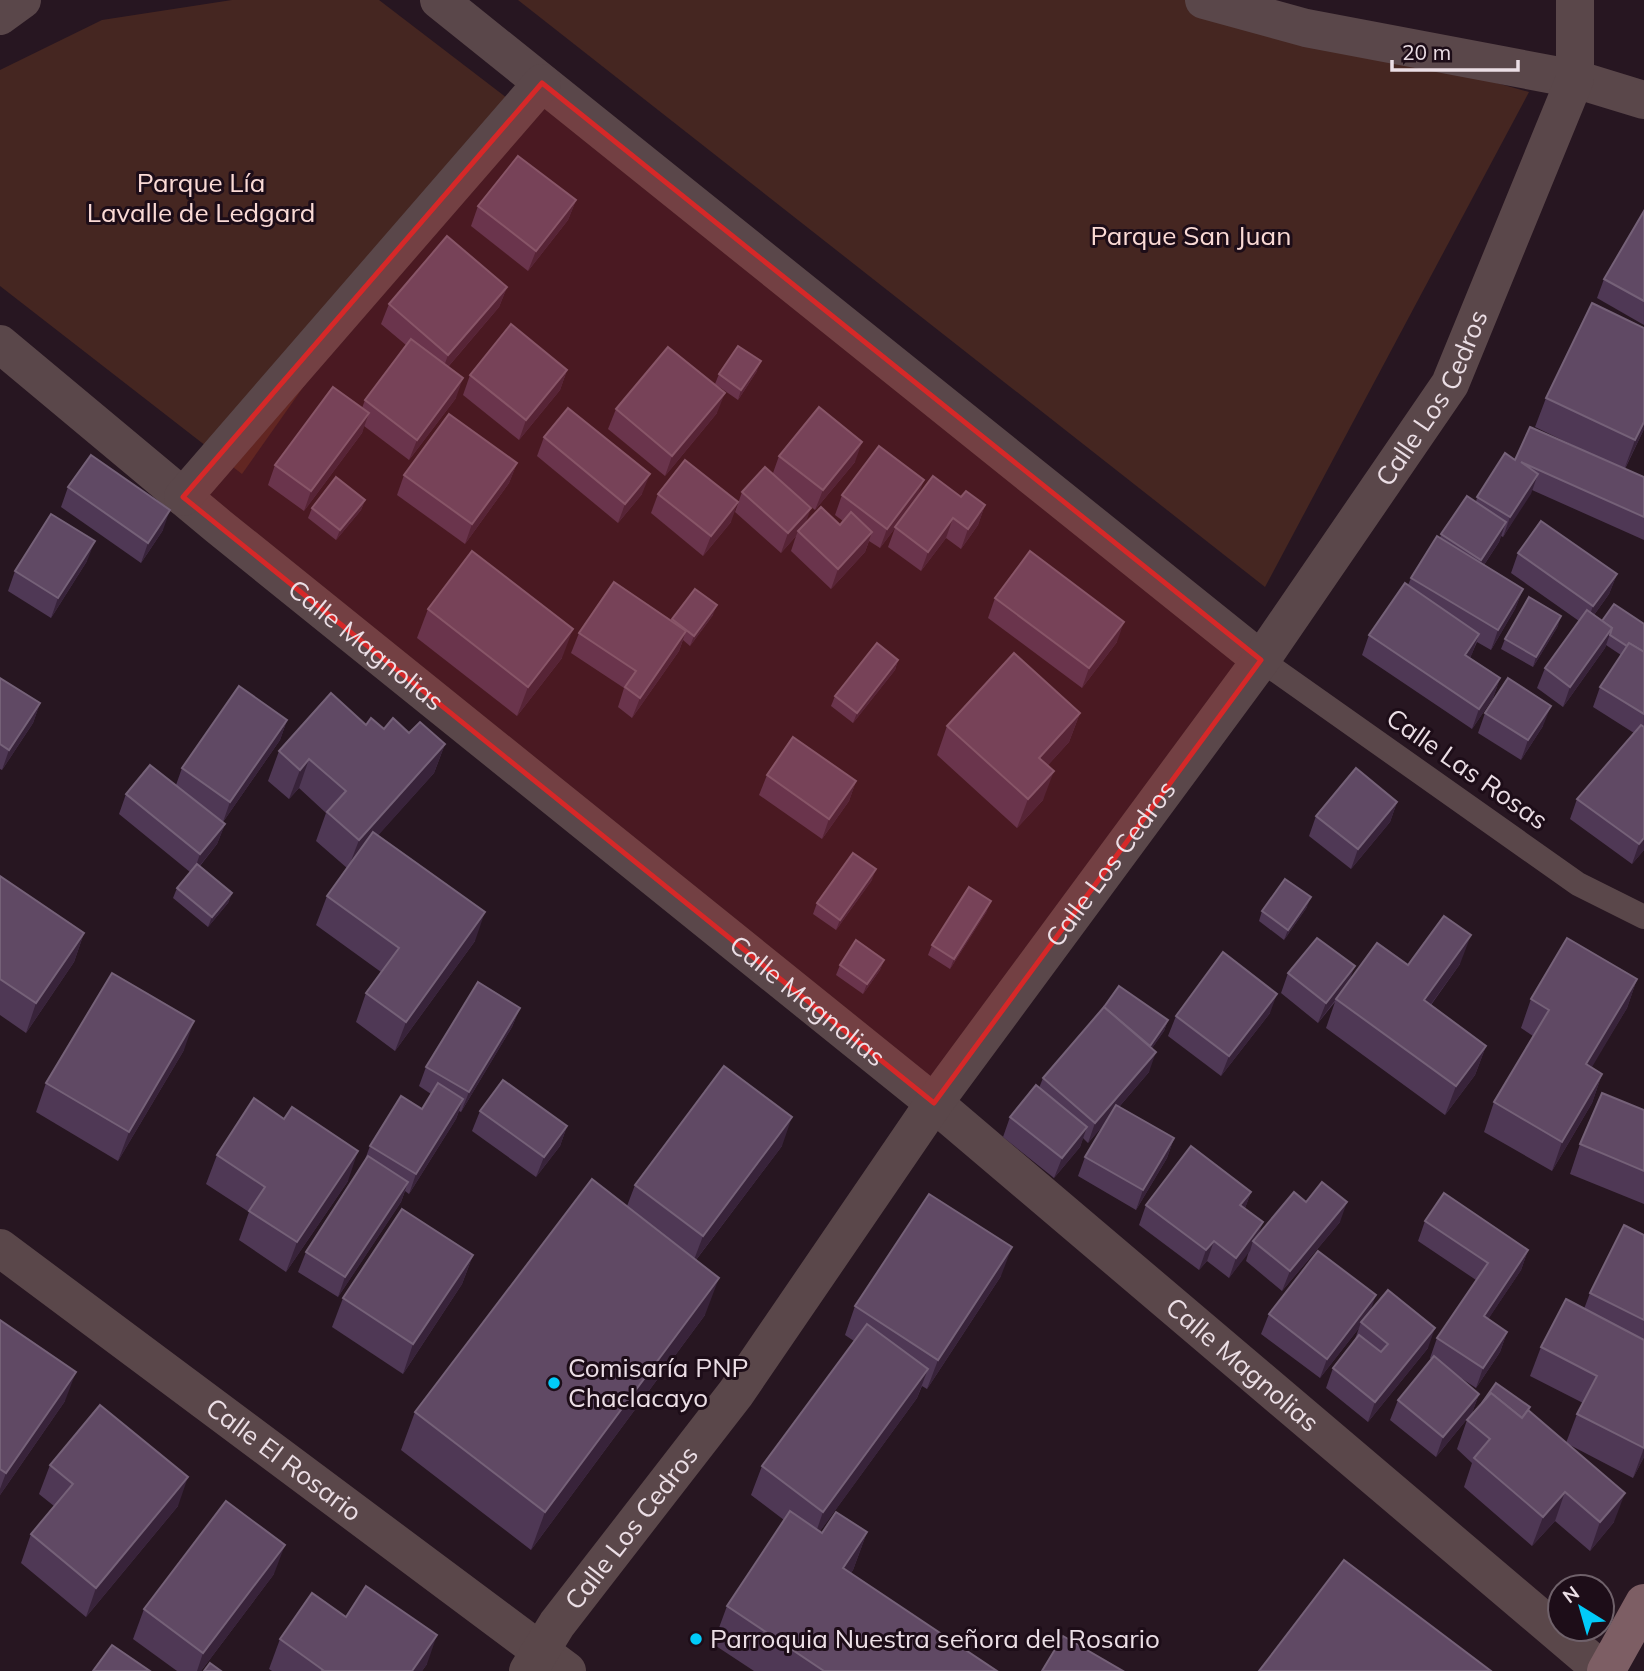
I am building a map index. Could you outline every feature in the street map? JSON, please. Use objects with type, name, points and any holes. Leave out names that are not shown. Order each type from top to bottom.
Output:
[{"type":"street","points":[[0,16],[22,0]]},
{"type":"street","points":[[439,0],[1261,660]]},
{"type":"street","points":[[1204,0],[1306,28],[1575,79],[1644,100]]},
{"type":"street","name":"Calle Los Cedros","points":[[545,1665],[557,1624],[736,1394],[934,1104],[1261,660],[1450,384],[1575,79],[1575,0]]},
{"type":"street","points":[[183,497],[542,83]]},
{"type":"street","name":"Calle Magnolias","points":[[0,344],[183,497],[934,1104],[1605,1671]]},
{"type":"street","name":"Calle El Rosario","points":[[0,1248],[545,1665]]},
{"type":"street","points":[[1605,1671],[1644,1603]]},
{"type":"lane","name":"Calle Las Rosas","points":[[1261,660],[1578,884],[1644,917]]},
{"type":"highlighted area","points":[[542,83],[1261,660],[934,1103],[183,497]]},
{"type":"green space","name":"Parque Lía Lavalle de Ledgard","points":[[232,0],[379,0],[507,98],[242,474],[0,286],[0,70],[102,20]]},
{"type":"green space","name":"Parque San Juan","points":[[518,0],[1203,0],[1529,92],[1265,587]]},
{"type":"building","points":[[518,156],[576,200],[536,251],[478,206]]},
{"type":"building","points":[[1644,211],[1644,301],[1604,279]]},
{"type":"building","points":[[447,236],[507,287],[448,355],[389,304]]},
{"type":"building","points":[[1592,303],[1644,328],[1644,422],[1635,440],[1546,398]]},
{"type":"building","points":[[511,324],[567,370],[526,420],[470,375]]},
{"type":"building","points":[[411,339],[463,378],[417,440],[365,400]]},
{"type":"building","points":[[738,346],[761,361],[741,390],[719,374]]},
{"type":"building","points":[[668,347],[725,393],[672,456],[616,409]]},
{"type":"building","points":[[333,387],[369,413],[311,491],[275,465]]},
{"type":"building","points":[[819,407],[862,442],[823,490],[779,456]]},
{"type":"building","points":[[568,408],[650,474],[625,504],[544,437]]},
{"type":"building","points":[[449,414],[517,463],[472,524],[404,475]]},
{"type":"building","points":[[1530,427],[1644,477],[1644,517],[1521,462],[1538,474],[1510,517],[1477,497],[1505,453],[1515,460]]},
{"type":"building","points":[[879,446],[924,480],[887,529],[842,495]]},
{"type":"building","points":[[91,455],[170,510],[148,543],[68,487]]},
{"type":"building","points":[[685,460],[738,502],[711,536],[658,494]]},
{"type":"building","points":[[765,467],[811,508],[788,533],[742,492]]},
{"type":"building","points":[[933,476],[961,497],[966,491],[985,505],[968,529],[953,518],[928,552],[895,527]]},
{"type":"building","points":[[336,477],[365,500],[340,530],[312,508]]},
{"type":"building","points":[[1467,496],[1506,522],[1481,560],[1441,534]]},
{"type":"building","points":[[821,507],[840,525],[851,512],[872,532],[838,569],[798,531]]},
{"type":"building","points":[[51,514],[95,541],[58,598],[15,571]]},
{"type":"building","points":[[1541,521],[1617,574],[1593,606],[1518,553]]},
{"type":"building","points":[[1437,536],[1523,589],[1498,630],[1411,578]]},
{"type":"building","points":[[472,551],[573,629],[528,687],[428,609]]},
{"type":"building","points":[[1030,551],[1124,622],[1089,668],[995,598]]},
{"type":"building","points":[[614,582],[686,631],[640,698],[625,687],[636,671],[579,633]]},
{"type":"building","points":[[1405,583],[1479,634],[1465,655],[1500,678],[1479,709],[1369,635]]},
{"type":"building","points":[[695,589],[717,605],[694,636],[672,619]]},
{"type":"building","points":[[1529,597],[1561,616],[1536,657],[1505,639]]},
{"type":"building","points":[[1614,604],[1644,624],[1644,652],[1629,643],[1627,646],[1610,635],[1612,628],[1602,621]]},
{"type":"building","points":[[1587,610],[1612,628],[1570,687],[1545,668]]},
{"type":"building","points":[[877,643],[898,660],[857,713],[835,696]]},
{"type":"building","points":[[1629,643],[1644,652],[1644,714],[1600,687]]},
{"type":"building","points":[[1014,653],[1080,713],[1039,758],[1054,771],[1028,799],[947,726]]},
{"type":"building","points":[[0,678],[40,703],[9,750],[0,744]]},
{"type":"building","points":[[1508,678],[1551,706],[1528,740],[1485,713]]},
{"type":"building","points":[[239,686],[287,720],[230,802],[182,768]]},
{"type":"building","points":[[331,693],[366,725],[371,718],[384,729],[393,718],[409,733],[420,722],[445,744],[359,840],[327,812],[346,791],[309,759],[300,770],[279,751]]},
{"type":"building","points":[[1641,725],[1644,727],[1644,838],[1639,844],[1577,799]]},
{"type":"building","points":[[793,737],[856,781],[829,819],[767,775]]},
{"type":"building","points":[[150,765],[225,824],[200,854],[126,794]]},
{"type":"building","points":[[1356,768],[1397,802],[1358,849],[1316,816]]},
{"type":"building","points":[[373,832],[485,912],[406,1022],[366,993],[399,948],[327,896]]},
{"type":"building","points":[[853,853],[876,869],[840,920],[817,903]]},
{"type":"building","points":[[197,864],[232,893],[212,917],[177,888]]},
{"type":"building","points":[[0,876],[84,933],[36,1003],[0,979]]},
{"type":"building","points":[[1285,879],[1311,897],[1288,930],[1262,911]]},
{"type":"building","points":[[969,887],[991,901],[954,959],[932,945]]},
{"type":"building","points":[[1444,916],[1471,935],[1424,1000],[1486,1046],[1456,1086],[1336,999],[1377,943],[1408,965]]},
{"type":"building","points":[[1317,938],[1355,966],[1326,1003],[1288,973]]},
{"type":"building","points":[[1567,938],[1637,979],[1586,1064],[1602,1074],[1562,1142],[1494,1102],[1549,1010],[1531,999]]},
{"type":"building","points":[[856,940],[884,960],[867,984],[840,965]]},
{"type":"building","points":[[1223,952],[1277,994],[1229,1056],[1176,1016]]},
{"type":"building","points":[[112,973],[194,1021],[129,1132],[46,1083]]},
{"type":"building","points":[[478,982],[520,1008],[469,1092],[426,1067]]},
{"type":"building","points":[[1119,986],[1168,1020],[1150,1046],[1104,1007]]},
{"type":"building","points":[[1104,1007],[1156,1052],[1095,1123],[1043,1078]]},
{"type":"building","points":[[724,1066],[792,1117],[703,1236],[635,1185]]},
{"type":"building","points":[[503,1080],[567,1126],[544,1157],[480,1111]]},
{"type":"building","points":[[438,1083],[463,1099],[416,1174],[370,1146],[401,1096],[422,1109]]},
{"type":"building","points":[[1036,1085],[1087,1127],[1062,1158],[1010,1117]]},
{"type":"building","points":[[1602,1093],[1644,1110],[1644,1171],[1580,1144]]},
{"type":"building","points":[[254,1098],[284,1119],[292,1107],[358,1151],[297,1242],[249,1211],[265,1187],[217,1155]]},
{"type":"building","points":[[1116,1105],[1174,1138],[1143,1190],[1085,1157]]},
{"type":"building","points":[[1191,1146],[1251,1192],[1240,1205],[1263,1222],[1236,1258],[1214,1241],[1206,1250],[1146,1205]]},
{"type":"building","points":[[368,1156],[408,1182],[345,1277],[306,1252]]},
{"type":"building","name":"Comisaría PNP Chaclacayo","points":[[592,1179],[719,1278],[545,1512],[415,1412]]},
{"type":"building","points":[[1322,1182],[1347,1202],[1290,1271],[1253,1241],[1294,1192],[1306,1202]]},
{"type":"building","points":[[1444,1193],[1528,1250],[1484,1316],[1507,1332],[1483,1368],[1437,1338],[1488,1263],[1425,1221]]},
{"type":"building","points":[[929,1194],[1012,1247],[938,1360],[855,1306]]},
{"type":"building","points":[[402,1209],[473,1255],[413,1344],[343,1298]]},
{"type":"building","points":[[1624,1225],[1644,1235],[1644,1320],[1590,1293]]},
{"type":"building","points":[[1318,1251],[1376,1295],[1327,1359],[1269,1314]]},
{"type":"building","points":[[1388,1290],[1435,1328],[1375,1402],[1333,1368],[1359,1335],[1381,1352],[1388,1344],[1361,1322]]},
{"type":"building","points":[[1566,1299],[1644,1340],[1644,1448],[1577,1414],[1597,1376],[1541,1347]]},
{"type":"building","points":[[0,1320],[76,1372],[6,1473],[0,1469]]},
{"type":"building","points":[[867,1324],[928,1369],[823,1512],[762,1466]]},
{"type":"building","points":[[1434,1356],[1479,1394],[1443,1437],[1398,1400]]},
{"type":"building","points":[[1496,1383],[1530,1407],[1522,1418],[1491,1393],[1482,1403]]},
{"type":"building","points":[[1491,1393],[1522,1418],[1528,1410],[1625,1493],[1600,1522],[1565,1492],[1543,1517],[1474,1458],[1490,1439],[1467,1420]]},
{"type":"building","points":[[100,1405],[188,1477],[96,1588],[31,1534],[73,1484],[50,1465]]},
{"type":"building","points":[[226,1501],[285,1545],[203,1653],[144,1609]]},
{"type":"building","points":[[790,1511],[822,1533],[836,1512],[867,1532],[843,1568],[997,1671],[824,1671],[727,1606]]},
{"type":"building","points":[[1344,1560],[1491,1671],[1259,1671]]},
{"type":"building","points":[[366,1586],[437,1635],[412,1671],[322,1671],[280,1639],[312,1593],[346,1617]]},
{"type":"building","points":[[1063,1636],[1123,1671],[1042,1671]]},
{"type":"building","points":[[112,1645],[150,1671],[93,1671]]},
{"type":"building","points":[[210,1663],[221,1671],[204,1671]]},
{"type":"place","name":"Comisaría PNP Chaclacayo","points":[[554,1383]]},
{"type":"place","name":"Parroquia Nuestra señora del Rosario","points":[[696,1639]]}]
